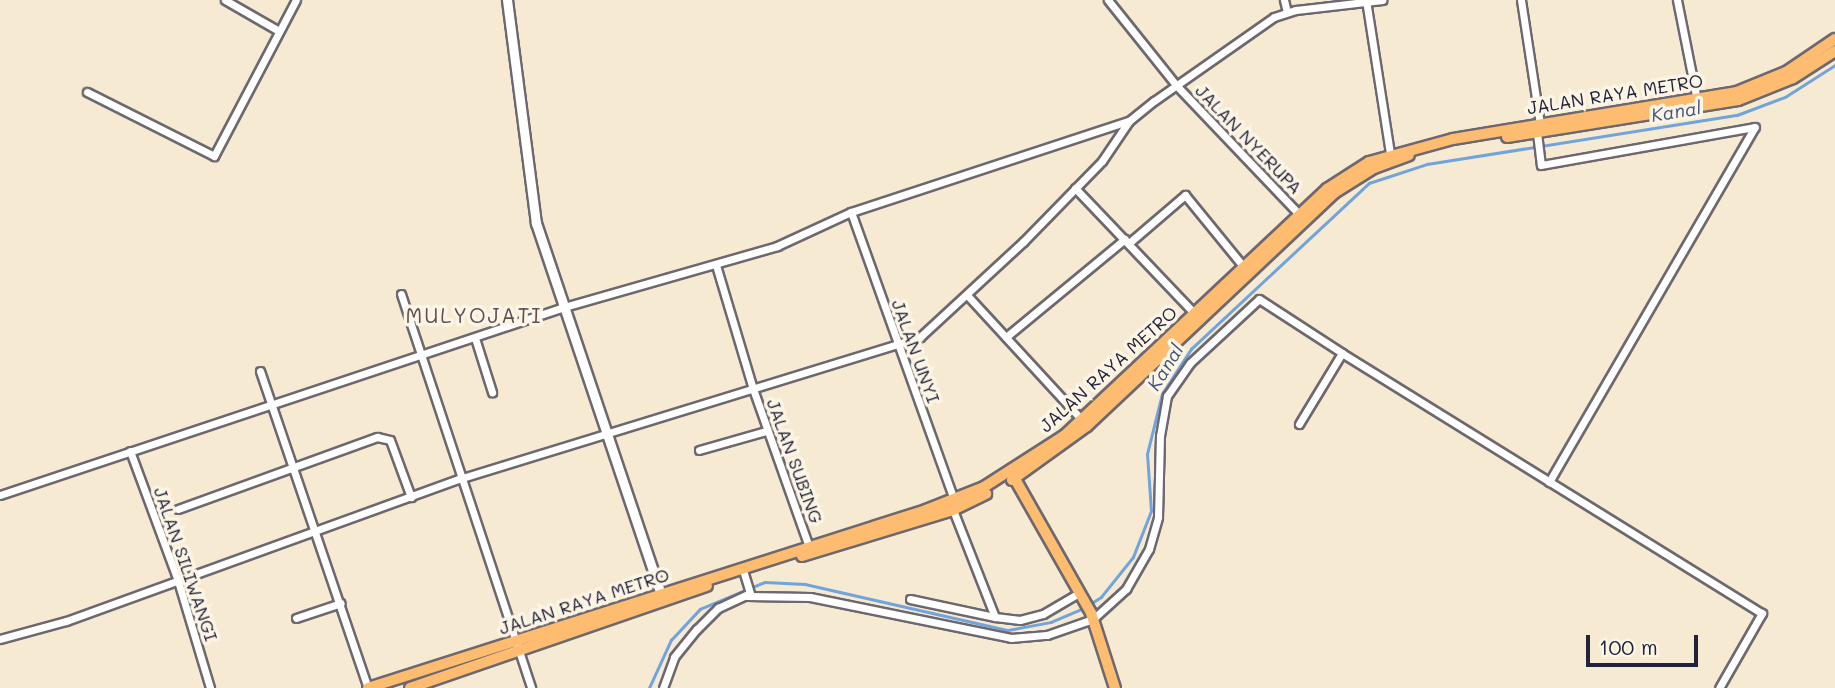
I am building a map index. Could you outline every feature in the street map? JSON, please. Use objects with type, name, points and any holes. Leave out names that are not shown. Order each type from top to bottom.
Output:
[{"type":"main road","name":"JALAN RAYA METRO","points":[[1013,475],[1082,420],[1299,214],[1349,173],[1390,154],[1697,100],[1759,85],[1835,39]]},
{"type":"main road","points":[[410,688],[517,647],[662,598],[744,575],[954,505],[1013,475],[1087,426],[1251,268],[1355,179],[1425,149],[1538,128],[1738,100],[1793,78],[1835,51]]},
{"type":"main road","points":[[1013,475],[1092,616],[1115,688]]},
{"type":"main road","name":"JALAN RAYA METRO","points":[[662,598],[809,547],[954,505]]},
{"type":"main road","name":"JALAN RAYA METRO","points":[[368,688],[517,647]]},
{"type":"street","points":[[225,0],[279,31]]},
{"type":"street","points":[[87,92],[214,156],[296,0]]},
{"type":"street","points":[[507,0],[526,170],[536,223],[604,437],[662,598]]},
{"type":"street","name":"JALAN NYERUPA","points":[[1108,0],[1177,86],[1299,214]]},
{"type":"street","points":[[1284,0],[1287,12]]},
{"type":"street","points":[[0,495],[561,308],[776,246],[851,212],[1129,121],[1287,12],[1382,0]]},
{"type":"street","points":[[1521,0],[1541,165],[1755,127],[1549,482]]},
{"type":"street","points":[[1677,0],[1697,100]]},
{"type":"street","points":[[1366,1],[1390,154]]},
{"type":"street","points":[[0,639],[178,581],[459,479],[604,437],[752,386],[925,334],[1102,161],[1129,121]]},
{"type":"street","points":[[1075,188],[1194,313]]},
{"type":"street","points":[[1006,337],[1185,195],[1243,266]]},
{"type":"street","name":"JALAN UNYI","points":[[851,212],[895,345],[995,618]]},
{"type":"street","name":"JALAN SUBING","points":[[716,265],[766,431],[809,547]]},
{"type":"street","points":[[401,294],[459,479],[531,688]]},
{"type":"street","points":[[967,295],[1082,420]]},
{"type":"street","points":[[663,688],[674,657],[697,629],[718,608],[749,593],[810,597],[1011,638],[1046,635],[1092,616],[1126,589],[1149,549],[1158,517],[1160,436],[1167,396],[1190,363],[1259,299],[1762,613],[1719,688]]},
{"type":"street","points":[[475,338],[492,391]]},
{"type":"street","points":[[1299,424],[1342,353]]},
{"type":"street","points":[[260,370],[318,530],[368,688]]},
{"type":"street","points":[[699,450],[766,431]]},
{"type":"street","points":[[178,509],[293,465],[385,437],[393,445],[411,497]]},
{"type":"street","name":"JALAN SILIWANGI","points":[[130,451],[178,581],[210,688]]},
{"type":"street","points":[[744,575],[749,593]]},
{"type":"street","points":[[910,599],[995,618],[1020,620],[1043,614],[1081,595]]},
{"type":"street","points":[[296,618],[341,603]]},
{"type":"waterway","name":"Kanal","points":[[1090,604],[1101,597],[1133,557],[1151,511],[1147,454],[1162,394],[1191,349],[1369,183],[1427,164],[1737,115],[1785,97],[1835,65]]},
{"type":"waterway","name":"Kanal","points":[[649,688],[671,640],[700,609],[765,582],[805,584],[1008,630],[1051,622],[1084,608]]},
{"type":"district","name":"MULYOJATI","points":[[474,315]]}]
